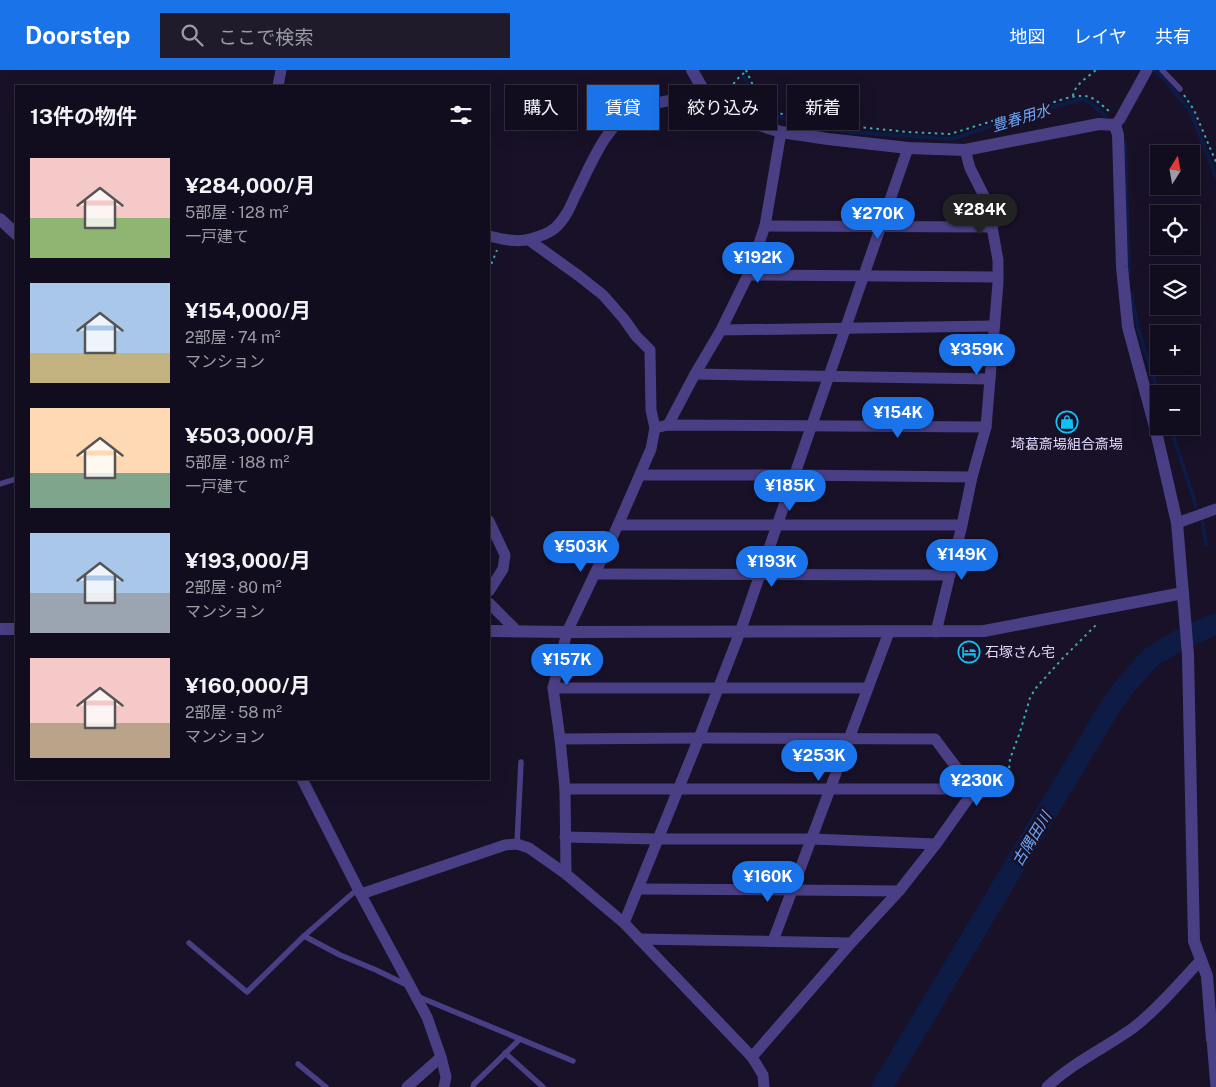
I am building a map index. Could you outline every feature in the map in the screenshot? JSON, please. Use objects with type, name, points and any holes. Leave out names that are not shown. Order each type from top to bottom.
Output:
[{"type":"street","points":[[278,85],[281,70]]},
{"type":"street","points":[[692,70],[701,85]]},
{"type":"street","points":[[775,130],[828,139],[908,148],[965,150],[1099,124],[1114,119],[1124,113],[1147,70]]},
{"type":"street","points":[[490,236],[517,241],[529,240],[554,229],[565,217],[604,141],[622,118],[638,107],[669,101]]},
{"type":"street","points":[[1114,119],[1118,135],[1122,267],[1128,327],[1155,427],[1176,523],[1188,655],[1194,941],[1207,976],[1216,1087]]},
{"type":"street","points":[[668,425],[721,330],[748,275],[765,226],[781,132]]},
{"type":"street","points":[[624,923],[740,632],[908,148]]},
{"type":"street","points":[[936,632],[972,477],[986,427],[998,277],[998,260],[992,227],[996,220],[970,168],[965,150]]},
{"type":"street","points":[[0,219],[15,233]]},
{"type":"street","points":[[765,226],[992,227]]},
{"type":"street","points":[[529,240],[603,295],[636,336],[650,350],[651,410],[655,428],[651,449],[640,475],[567,632],[553,688],[565,789],[566,874]]},
{"type":"street","points":[[748,275],[998,277]]},
{"type":"street","points":[[721,330],[994,326]]},
{"type":"street","points":[[695,374],[990,379]]},
{"type":"street","points":[[655,428],[668,425],[986,427]]},
{"type":"street","points":[[640,475],[972,477]]},
{"type":"street","points":[[1176,523],[1216,509]]},
{"type":"street","points":[[490,523],[505,555],[503,569],[490,589]]},
{"type":"street","points":[[618,525],[962,525]]},
{"type":"street","points":[[594,574],[950,575]]},
{"type":"street","points":[[490,631],[984,631],[1183,592]]},
{"type":"street","points":[[490,604],[517,631]]},
{"type":"street","points":[[0,629],[15,629]]},
{"type":"street","points":[[773,941],[889,632]]},
{"type":"street","points":[[553,688],[868,688]]},
{"type":"street","points":[[560,739],[935,739],[968,783],[970,796],[936,844],[899,891],[752,1057]]},
{"type":"street","points":[[303,780],[426,1018],[441,1057],[446,1077],[444,1087]]},
{"type":"street","points":[[565,789],[969,789]]},
{"type":"street","points":[[565,837],[812,839],[936,844]]},
{"type":"street","points":[[360,893],[505,845],[517,844],[529,848],[566,874],[624,923],[752,1057],[763,1075],[764,1087]]},
{"type":"street","points":[[638,890],[899,891]]},
{"type":"street","points":[[639,939],[851,943]]},
{"type":"street","points":[[1047,1087],[1054,1080],[1154,1011],[1201,960]]},
{"type":"street","points":[[407,1087],[441,1057]]},
{"type":"lane","points":[[1162,70],[1180,89]]},
{"type":"lane","points":[[0,484],[15,479]]},
{"type":"lane","points":[[517,844],[522,762]]},
{"type":"lane","points":[[188,943],[247,992],[304,936],[353,893],[360,893]]},
{"type":"lane","points":[[304,936],[340,955],[376,970],[412,991],[463,1016],[573,1061]]},
{"type":"lane","points":[[473,1087],[520,1039]]},
{"type":"lane","points":[[505,1053],[543,1087]]},
{"type":"lane","points":[[298,1064],[326,1087]]},
{"type":"path","points":[[1073,96],[1076,88],[1096,70]]},
{"type":"path","points":[[733,85],[747,71],[763,105],[768,109],[829,124],[908,132],[950,134],[1079,95],[1095,100],[1114,119]]},
{"type":"path","points":[[1180,89],[1194,110],[1216,162]]},
{"type":"path","points":[[490,268],[502,239]]},
{"type":"path","points":[[1008,781],[1010,759],[1030,698],[1035,689],[1096,625],[1100,608]]},
{"type":"waterway","name":"豊春用水","points":[[1154,70],[1165,80],[1191,112],[1216,177]]},
{"type":"waterway","name":"豊春用水","points":[[744,77],[757,105],[771,115],[818,127],[851,132],[951,139],[1040,110],[1083,99],[1106,116]]},
{"type":"waterway","name":"豊春用水","points":[[1125,143],[1129,273]]},
{"type":"waterway","name":"豊春用水","points":[[1131,293],[1139,332],[1156,385]]},
{"type":"waterway","name":"豊春用水","points":[[1173,435],[1196,506]]},
{"type":"waterway","name":"豊春用水","points":[[1203,523],[1206,545]]},
{"type":"waterway","name":"古隅田川","points":[[882,1087],[1107,712],[1125,686],[1150,658],[1181,639],[1216,624]]},
{"type":"place","name":"埼葛斎場組合斎場","points":[[1067,422]]},
{"type":"place","name":"石塚さん宅","points":[[969,652]]}]
